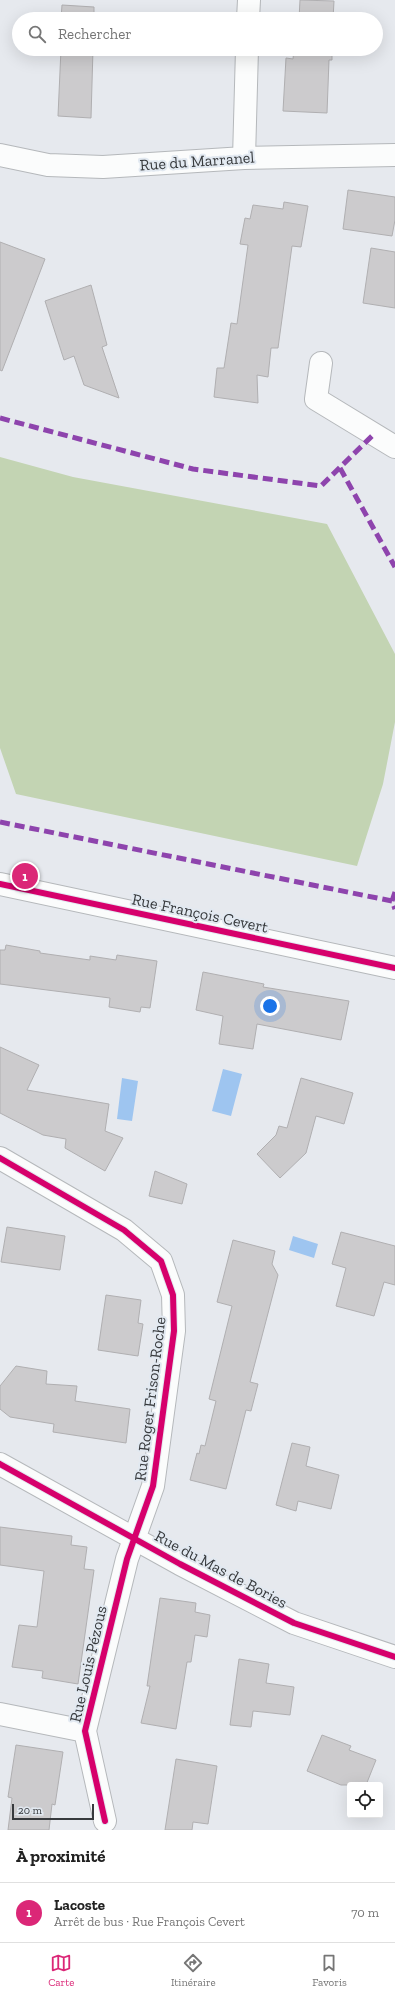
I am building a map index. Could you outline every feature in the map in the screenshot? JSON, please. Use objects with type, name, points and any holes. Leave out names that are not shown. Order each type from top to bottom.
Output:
[{"type":"street","points":[[248,12],[249,0]]},
{"type":"street","points":[[244,158],[247,56]]},
{"type":"street","name":"Rue du Marranel","points":[[0,155],[48,165],[103,167],[244,158],[395,155]]},
{"type":"street","points":[[321,363],[316,399],[395,447]]},
{"type":"street","name":"Rue François Cevert","points":[[0,884],[395,968]]},
{"type":"street","name":"Rue Roger Frison-Roche","points":[[0,1158],[124,1230],[162,1261],[173,1295],[174,1331],[153,1486],[135,1539]]},
{"type":"street","name":"Rue du Mas de Bories","points":[[0,1464],[180,1564],[294,1623],[395,1657]]},
{"type":"street","name":"Rue Louis Pézous","points":[[105,1821],[85,1731],[127,1559],[135,1539]]},
{"type":"street","name":"Rue Louis Pézous","points":[[0,1714],[85,1731]]},
{"type":"green space","points":[[0,457],[73,477],[327,524],[395,654],[395,722],[383,784],[357,866],[16,794],[0,748]]},
{"type":"water","points":[[223,1069],[242,1074],[231,1116],[212,1111]]},
{"type":"water","points":[[122,1078],[138,1081],[132,1121],[117,1119]]},
{"type":"water","points":[[293,1236],[318,1244],[314,1258],[289,1250]]},
{"type":"building","points":[[300,0],[334,1],[333,12],[299,12]]},
{"type":"building","points":[[62,5],[94,7],[94,12],[62,12]]},
{"type":"building","points":[[61,56],[93,56],[91,118],[58,116]]},
{"type":"building","points":[[293,56],[332,56],[332,60],[329,60],[327,113],[283,111],[286,58],[293,59]]},
{"type":"building","points":[[348,190],[395,197],[395,220],[392,236],[343,229]]},
{"type":"building","points":[[284,202],[308,206],[301,247],[292,246],[278,348],[271,348],[268,377],[257,375],[258,403],[214,397],[217,368],[224,368],[231,323],[237,324],[248,245],[240,244],[245,218],[250,219],[253,205],[283,209]]},
{"type":"building","points":[[0,242],[45,259],[2,371],[0,370]]},
{"type":"building","points":[[371,248],[395,252],[395,308],[363,303]]},
{"type":"building","points":[[91,285],[107,345],[102,347],[119,398],[84,385],[74,356],[64,360],[45,301]]},
{"type":"building","points":[[6,945],[40,951],[40,953],[90,960],[90,956],[116,960],[117,955],[157,961],[150,1008],[141,1007],[140,1012],[109,1007],[110,998],[0,984],[0,950],[5,950]]},
{"type":"building","points":[[203,972],[264,984],[263,987],[349,1001],[341,1040],[257,1024],[253,1049],[219,1044],[223,1016],[196,1010]]},
{"type":"building","points":[[0,1047],[39,1065],[27,1090],[109,1104],[105,1131],[123,1138],[105,1171],[65,1148],[66,1139],[43,1135],[0,1113]]},
{"type":"building","points":[[301,1078],[353,1093],[344,1124],[316,1116],[306,1153],[280,1178],[257,1154],[276,1135],[279,1126],[287,1128]]},
{"type":"building","points":[[155,1171],[187,1184],[182,1204],[149,1196]]},
{"type":"building","points":[[7,1227],[65,1236],[60,1270],[1,1262]]},
{"type":"building","points":[[341,1232],[395,1246],[395,1285],[384,1282],[374,1316],[336,1306],[346,1268],[332,1264]]},
{"type":"building","points":[[233,1240],[275,1251],[272,1264],[278,1275],[250,1382],[258,1384],[251,1411],[246,1410],[226,1489],[190,1480],[197,1453],[199,1454],[201,1445],[205,1446],[216,1401],[209,1399],[232,1306],[217,1302]]},
{"type":"building","points":[[106,1295],[141,1300],[138,1323],[143,1324],[138,1356],[98,1350]]},
{"type":"building","points":[[16,1366],[47,1371],[46,1384],[77,1386],[75,1401],[130,1409],[126,1443],[53,1432],[54,1424],[10,1417],[0,1409],[0,1386]]},
{"type":"building","points":[[292,1443],[310,1447],[306,1466],[339,1475],[331,1509],[298,1501],[296,1511],[276,1505]]},
{"type":"building","points":[[0,1527],[72,1536],[71,1545],[87,1547],[84,1569],[94,1570],[78,1684],[42,1678],[43,1671],[12,1667],[19,1625],[37,1627],[44,1571],[0,1565]]},
{"type":"building","points":[[160,1598],[196,1603],[195,1612],[210,1615],[207,1637],[195,1635],[191,1662],[187,1662],[176,1729],[141,1723],[150,1686],[147,1686]]},
{"type":"building","points":[[239,1659],[269,1664],[266,1683],[294,1687],[290,1715],[253,1711],[251,1727],[230,1725]]},
{"type":"building","points":[[322,1735],[351,1746],[349,1750],[376,1760],[367,1782],[347,1782],[347,1785],[341,1785],[307,1771]]},
{"type":"building","points":[[16,1745],[63,1752],[55,1805],[52,1804],[49,1830],[8,1830],[12,1798],[8,1797]]},
{"type":"building","points":[[176,1759],[217,1766],[208,1824],[193,1822],[192,1830],[165,1830]]},
{"type":"marked path","points":[[0,418],[193,469],[321,486],[374,434]]},
{"type":"marked path","points":[[340,468],[395,567]]},
{"type":"marked path","points":[[0,822],[392,901],[395,909]]},
{"type":"marked path","points":[[392,901],[395,892]]},
{"type":"cycle path","points":[[0,884],[395,968]]},
{"type":"cycle path","points":[[0,1158],[124,1230],[161,1261],[173,1295],[174,1331],[153,1486],[127,1559],[85,1731],[105,1821]]},
{"type":"cycle path","points":[[0,1464],[180,1564],[294,1623],[395,1657]]},
{"type":"place","name":"Lacoste","points":[[25,876]]}]
